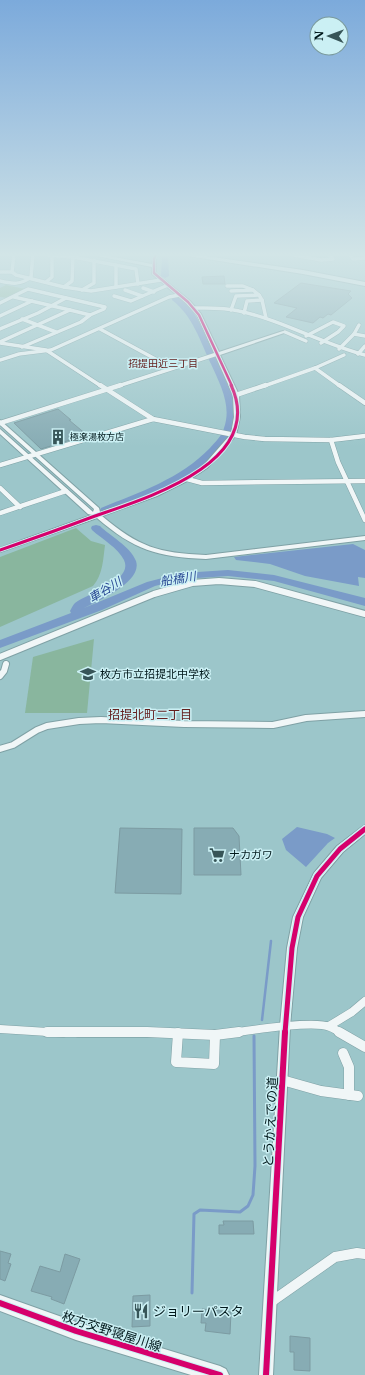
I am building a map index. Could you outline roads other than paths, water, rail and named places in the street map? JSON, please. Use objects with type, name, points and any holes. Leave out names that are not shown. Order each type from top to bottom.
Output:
[{"type":"main road","name":"枚方交野寝屋川線","points":[[0,1303],[76,1331],[220,1375]]},
{"type":"street","points":[[0,329],[26,318]]},
{"type":"street","points":[[0,342],[53,318]]},
{"type":"street","points":[[22,347],[80,322],[85,318]]},
{"type":"street","points":[[0,360],[19,354],[51,350],[123,318]]},
{"type":"street","points":[[0,550],[155,495],[187,479],[212,461],[231,434],[237,417],[236,395],[200,318]]},
{"type":"street","points":[[266,318],[306,336],[326,349]]},
{"type":"street","points":[[22,320],[56,332]]},
{"type":"street","points":[[306,336],[333,322],[344,326],[320,344]]},
{"type":"street","points":[[339,349],[354,334],[359,325]]},
{"type":"street","points":[[100,329],[172,368]]},
{"type":"street","points":[[0,423],[285,332],[312,343]]},
{"type":"street","points":[[354,334],[365,336]]},
{"type":"street","points":[[0,342],[46,350],[153,419],[231,434],[285,440],[332,440],[365,436]]},
{"type":"street","points":[[320,344],[365,355]]},
{"type":"street","points":[[358,354],[365,346]]},
{"type":"street","points":[[332,351],[344,355],[365,358]]},
{"type":"street","points":[[236,395],[315,368],[344,355]]},
{"type":"street","points":[[315,368],[365,403]]},
{"type":"street","points":[[0,465],[153,419]]},
{"type":"street","points":[[0,423],[97,509],[98,515]]},
{"type":"street","points":[[0,431],[90,513],[98,515],[129,541],[138,546],[163,554],[206,556],[365,538]]},
{"type":"street","points":[[332,440],[338,462],[365,520]]},
{"type":"street","points":[[187,479],[202,483],[365,481]]},
{"type":"street","points":[[0,488],[20,507]]},
{"type":"street","points":[[0,513],[66,492]]},
{"type":"street","points":[[0,657],[154,594],[192,583],[220,581],[255,584],[365,614]]},
{"type":"street","points":[[0,676],[4,672],[6,664]]},
{"type":"street","points":[[0,749],[12,745],[37,730],[47,726],[79,721],[101,720],[184,724],[273,725],[306,718],[365,714]]},
{"type":"street","name":"とうかえでの道","points":[[266,1375],[285,1026],[292,948],[298,917],[316,876],[340,849],[365,829]]},
{"type":"street","points":[[330,1026],[352,1012],[365,1001]]},
{"type":"street","points":[[0,1029],[66,1033],[147,1032],[215,1035],[285,1026],[330,1026],[365,1047]]},
{"type":"street","points":[[178,1033],[176,1062],[214,1064],[215,1035]]},
{"type":"street","points":[[282,1080],[321,1091],[353,1096],[349,1068],[342,1053]]},
{"type":"street","points":[[270,1303],[335,1257],[357,1253],[365,1254]]},
{"type":"water","points":[[353,544],[365,550],[365,578],[358,577],[359,586],[305,576],[270,564],[236,560],[234,557]]},
{"type":"water","points":[[297,827],[327,834],[335,838],[328,843],[306,867],[286,850],[282,839]]},
{"type":"waterway","name":"車谷川","points":[[105,510],[150,492],[178,478],[204,459],[225,436],[229,428],[230,405],[228,393],[202,334],[193,318]]},
{"type":"waterway","name":"車谷川","points":[[76,611],[79,606],[117,585],[130,569],[130,561],[124,552],[96,528]]},
{"type":"waterway","name":"船橋川","points":[[0,644],[98,607],[151,584],[182,576],[228,573],[274,578],[365,602]]},
{"type":"waterway","points":[[262,1020],[271,941]]},
{"type":"waterway","points":[[192,1293],[194,1214],[200,1210],[240,1212],[248,1206],[253,1195],[255,1166],[254,1036]]},
{"type":"place","name":"極楽湯枚方店","points":[[58,437]]},
{"type":"place","name":"枚方市立招提北中学校","points":[[88,674]]},
{"type":"place","name":"ナカガワ","points":[[217,855]]},
{"type":"place","name":"ジョリーパスタ","points":[[141,1311]]},
{"type":"district","name":"招提田近三丁目","points":[[163,363]]},
{"type":"district","name":"招提北町二丁目","points":[[150,715]]}]
